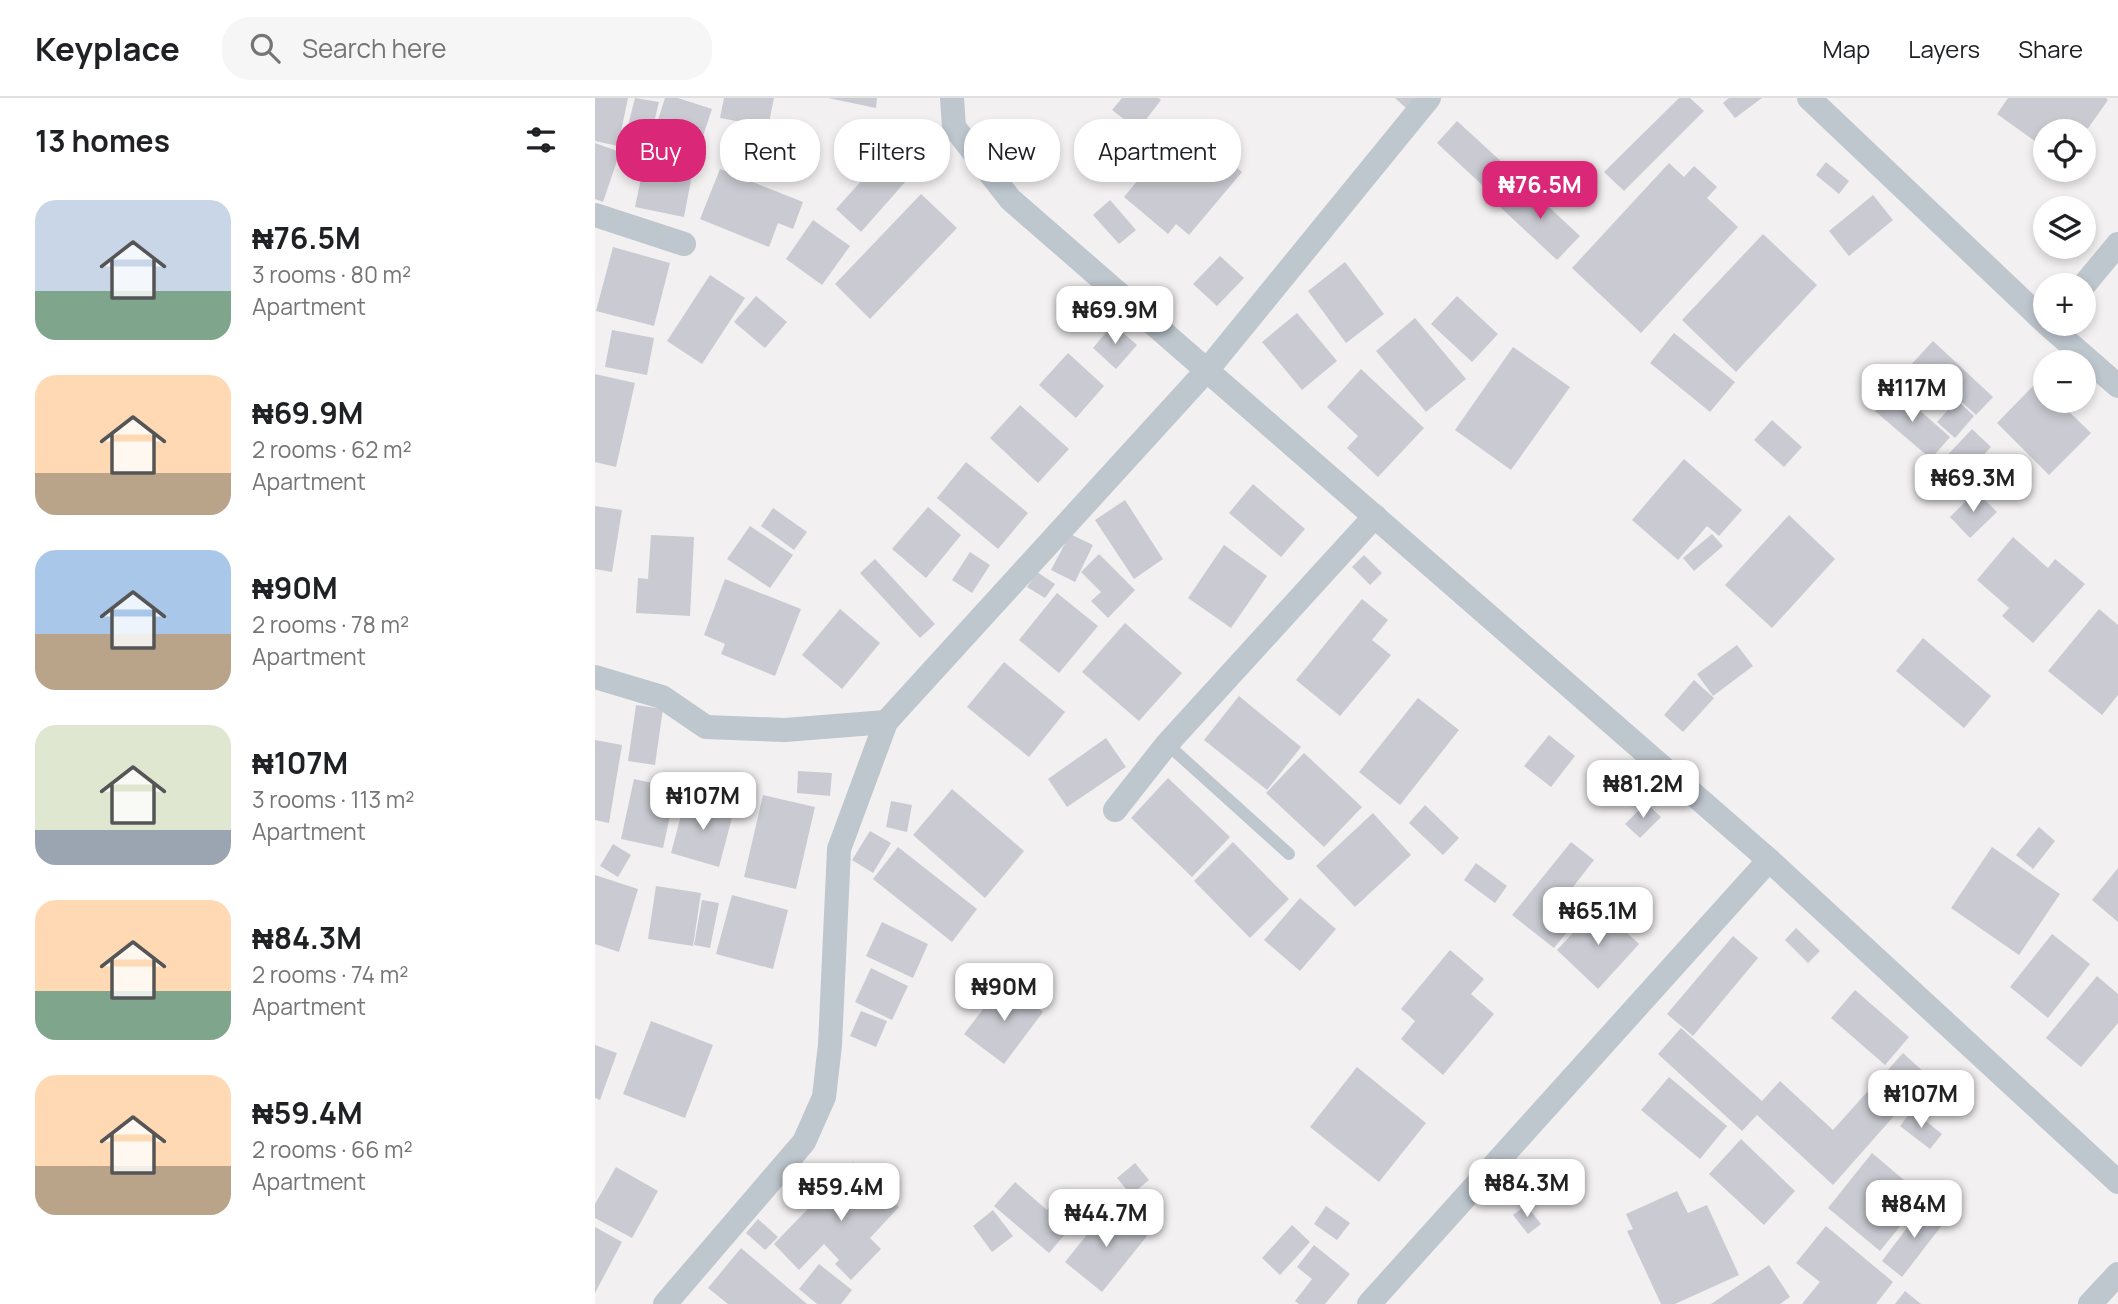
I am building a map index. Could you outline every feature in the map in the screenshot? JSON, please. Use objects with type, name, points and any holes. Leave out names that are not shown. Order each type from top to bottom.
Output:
[{"type":"street","points":[[951,98],[954,127],[1010,199],[1769,860],[2118,1182]]},
{"type":"street","points":[[665,1304],[804,1142],[824,1097],[830,1045],[839,849],[886,722],[1208,369],[1429,98]]},
{"type":"street","points":[[1809,98],[2033,310]]},
{"type":"street","points":[[595,215],[684,244]]},
{"type":"street","points":[[2094,273],[2118,244]]},
{"type":"street","points":[[2062,336],[2118,386]]},
{"type":"street","points":[[1115,810],[1167,744],[1375,516]]},
{"type":"street","points":[[595,677],[662,696],[706,727],[785,730],[886,722]]},
{"type":"street","points":[[1369,1304],[1769,860]]},
{"type":"street","points":[[2090,1304],[2118,1274]]},
{"type":"lane","points":[[1167,744],[1289,854]]},
{"type":"building","points":[[595,98],[628,98],[624,119],[616,119],[616,146],[595,141]]},
{"type":"building","points":[[635,98],[659,102],[655,119],[630,119]]},
{"type":"building","points":[[665,98],[678,98],[712,109],[706,127],[706,119],[658,119]]},
{"type":"building","points":[[724,98],[774,98],[770,119],[720,118]]},
{"type":"building","points":[[828,98],[877,98],[876,108]]},
{"type":"building","points":[[1122,98],[1161,100],[1146,119],[1124,119],[1112,110]]},
{"type":"building","points":[[1395,98],[1417,98],[1407,109]]},
{"type":"building","points":[[1679,98],[1690,98],[1704,111],[1624,191],[1604,172]]},
{"type":"building","points":[[1729,98],[1762,98],[1735,118],[1723,103]]},
{"type":"building","points":[[2008,98],[2108,100],[2095,119],[2033,119],[2033,140],[1997,114]]},
{"type":"building","points":[[1457,121],[1516,175],[1495,197],[1437,143]]},
{"type":"building","points":[[595,143],[616,151],[616,164],[603,202],[595,199]]},
{"type":"building","points":[[1826,162],[1849,181],[1839,194],[1816,175]]},
{"type":"building","points":[[1669,163],[1684,177],[1694,166],[1717,187],[1707,198],[1738,227],[1641,333],[1572,268]]},
{"type":"building","points":[[720,169],[720,182],[753,182],[803,202],[793,229],[778,223],[769,247],[700,219]]},
{"type":"building","points":[[640,182],[691,182],[684,217],[635,207]]},
{"type":"building","points":[[860,182],[905,182],[861,232],[836,209]]},
{"type":"building","points":[[1136,182],[1234,182],[1189,235],[1176,224],[1168,234],[1124,197]]},
{"type":"building","points":[[1522,182],[1580,236],[1557,260],[1499,206]]},
{"type":"building","points":[[921,194],[957,228],[870,319],[835,284]]},
{"type":"building","points":[[1873,195],[1893,220],[1849,256],[1829,231]]},
{"type":"building","points":[[1110,200],[1136,230],[1119,244],[1093,215]]},
{"type":"building","points":[[813,220],[850,246],[822,285],[786,259]]},
{"type":"building","points":[[1763,234],[1817,285],[1736,372],[1682,320]]},
{"type":"building","points":[[613,247],[670,263],[654,326],[596,311]]},
{"type":"building","points":[[1220,256],[1244,278],[1217,306],[1193,284]]},
{"type":"building","points":[[1345,262],[1384,314],[1346,343],[1308,291]]},
{"type":"building","points":[[710,275],[745,298],[702,364],[667,341]]},
{"type":"building","points":[[756,296],[787,322],[765,348],[734,322]]},
{"type":"building","points":[[1457,296],[1498,334],[1472,362],[1431,324]]},
{"type":"building","points":[[1297,313],[1337,361],[1302,390],[1262,342]]},
{"type":"building","points":[[1415,318],[1466,379],[1426,412],[1376,351]]},
{"type":"building","points":[[1113,324],[1137,345],[1116,369],[1093,348]]},
{"type":"building","points":[[612,330],[654,338],[647,375],[605,367]]},
{"type":"building","points":[[1674,333],[1735,382],[1710,412],[1650,363]]},
{"type":"building","points":[[1933,341],[1993,397],[1976,415],[1939,381],[1918,404],[1895,382]]},
{"type":"building","points":[[1513,347],[1570,387],[1511,470],[1455,430]]},
{"type":"building","points":[[1068,353],[1104,386],[1076,418],[1039,385]]},
{"type":"building","points":[[1361,369],[1424,428],[1378,477],[1347,448],[1358,436],[1327,407]]},
{"type":"building","points":[[595,374],[635,383],[616,467],[595,462]]},
{"type":"building","points":[[2033,386],[2033,413],[2070,413],[2091,433],[2049,475],[1997,423]]},
{"type":"building","points":[[1894,388],[1950,437],[1931,459],[1875,411]]},
{"type":"building","points":[[1957,400],[1974,416],[1955,438],[1937,422]]},
{"type":"building","points":[[1020,405],[1069,449],[1038,483],[990,438]]},
{"type":"building","points":[[1772,420],[1802,447],[1784,467],[1754,440]]},
{"type":"building","points":[[1972,429],[1991,447],[1960,480],[1941,462]]},
{"type":"building","points":[[1684,459],[1742,510],[1719,536],[1707,526],[1678,560],[1632,520]]},
{"type":"building","points":[[966,462],[1028,513],[998,549],[937,498]]},
{"type":"building","points":[[1253,484],[1305,529],[1281,557],[1229,513]]},
{"type":"building","points":[[1976,491],[1997,512],[1970,538],[1950,517]]},
{"type":"building","points":[[1125,500],[1163,559],[1134,579],[1095,520]]},
{"type":"building","points":[[595,506],[622,510],[612,572],[595,569]]},
{"type":"building","points":[[928,507],[961,535],[926,578],[892,549]]},
{"type":"building","points":[[773,508],[807,532],[794,550],[761,526]]},
{"type":"building","points":[[1789,515],[1835,559],[1772,628],[1725,585]]},
{"type":"building","points":[[750,526],[793,555],[770,588],[727,559]]},
{"type":"building","points":[[1070,534],[1093,545],[1075,582],[1051,570]]},
{"type":"building","points":[[1712,534],[1723,546],[1694,571],[1683,558]]},
{"type":"building","points":[[651,535],[694,537],[690,616],[636,613],[638,578],[648,579]]},
{"type":"building","points":[[2013,537],[2048,568],[2055,559],[2085,584],[2033,643],[2002,616],[2009,608],[1977,580]]},
{"type":"building","points":[[1224,545],[1267,576],[1231,628],[1188,598]]},
{"type":"building","points":[[970,552],[990,565],[972,593],[952,580]]},
{"type":"building","points":[[1099,554],[1135,590],[1108,618],[1091,601],[1101,592],[1081,572]]},
{"type":"building","points":[[1364,555],[1382,573],[1370,585],[1352,567]]},
{"type":"building","points":[[875,559],[935,624],[920,638],[860,573]]},
{"type":"building","points":[[1037,572],[1055,584],[1045,598],[1027,587]]},
{"type":"building","points":[[725,579],[801,609],[775,676],[721,654],[725,644],[704,635]]},
{"type":"building","points":[[1057,593],[1098,626],[1059,673],[1019,640]]},
{"type":"building","points":[[1362,599],[1388,620],[1372,640],[1391,655],[1340,716],[1296,680]]},
{"type":"building","points":[[840,609],[880,643],[842,689],[802,655]]},
{"type":"building","points":[[2099,609],[2118,625],[2118,695],[2102,715],[2048,671]]},
{"type":"building","points":[[1125,623],[1182,673],[1139,721],[1082,672]]},
{"type":"building","points":[[1923,638],[1991,696],[1964,728],[1896,671]]},
{"type":"building","points":[[1737,645],[1753,666],[1713,696],[1697,674]]},
{"type":"building","points":[[1004,662],[1065,712],[1029,757],[967,707]]},
{"type":"building","points":[[1694,680],[1714,698],[1683,732],[1664,715]]},
{"type":"building","points":[[1239,696],[1301,747],[1267,790],[1204,740]]},
{"type":"building","points":[[1418,698],[1459,730],[1400,805],[1359,772]]},
{"type":"building","points":[[636,705],[663,709],[655,765],[628,761]]},
{"type":"building","points":[[1549,735],[1575,756],[1551,787],[1524,766]]},
{"type":"building","points":[[1106,738],[1126,767],[1067,807],[1048,779]]},
{"type":"building","points":[[595,740],[622,745],[609,823],[595,820]]},
{"type":"building","points":[[1304,753],[1362,807],[1324,847],[1266,793]]},
{"type":"building","points":[[798,771],[832,773],[830,796],[797,793]]},
{"type":"building","points":[[1168,778],[1230,837],[1192,877],[1131,818]]},
{"type":"building","points":[[634,779],[676,788],[663,848],[621,839]]},
{"type":"building","points":[[952,789],[1024,851],[985,898],[913,835]]},
{"type":"building","points":[[763,795],[815,807],[796,889],[744,877]]},
{"type":"building","points":[[686,797],[734,810],[719,867],[671,853]]},
{"type":"building","points":[[891,801],[912,805],[907,832],[886,827]]},
{"type":"building","points":[[1646,803],[1661,817],[1640,838],[1625,824]]},
{"type":"building","points":[[1425,805],[1459,838],[1443,855],[1409,823]]},
{"type":"building","points":[[1373,813],[1411,855],[1355,907],[1316,866]]},
{"type":"building","points":[[2039,827],[2055,841],[2033,869],[2016,855]]},
{"type":"building","points":[[870,831],[891,843],[873,873],[852,860]]},
{"type":"building","points":[[1233,842],[1289,899],[1250,938],[1194,881]]},
{"type":"building","points":[[1571,842],[1594,860],[1573,887],[1592,902],[1554,948],[1512,915]]},
{"type":"building","points":[[613,844],[631,855],[618,877],[600,866]]},
{"type":"building","points":[[898,847],[977,909],[952,942],[873,879]]},
{"type":"building","points":[[1992,847],[2060,894],[2019,955],[1951,908]]},
{"type":"building","points":[[1476,863],[1507,886],[1495,903],[1464,880]]},
{"type":"building","points":[[2118,868],[2118,922],[2092,900]]},
{"type":"building","points":[[595,875],[638,889],[619,952],[595,944]]},
{"type":"building","points":[[656,886],[701,893],[693,946],[648,939]]},
{"type":"building","points":[[732,895],[788,910],[773,969],[716,954]]},
{"type":"building","points":[[1300,898],[1336,929],[1300,971],[1264,940]]},
{"type":"building","points":[[702,900],[719,903],[710,948],[694,945]]},
{"type":"building","points":[[1598,906],[1639,944],[1598,989],[1557,950]]},
{"type":"building","points":[[882,922],[928,944],[913,978],[866,956]]},
{"type":"building","points":[[1796,928],[1820,951],[1808,963],[1785,940]]},
{"type":"building","points":[[2052,934],[2090,964],[2048,1018],[2010,987]]},
{"type":"building","points":[[1733,936],[1758,958],[1693,1036],[1667,1014]]},
{"type":"building","points":[[1450,950],[1484,979],[1471,994],[1494,1014],[1443,1075],[1401,1039],[1415,1021],[1401,1009]]},
{"type":"building","points":[[871,968],[908,986],[892,1020],[855,1002]]},
{"type":"building","points":[[2097,976],[2118,994],[2118,1023],[2081,1067],[2046,1038]]},
{"type":"building","points":[[1004,982],[1043,1012],[1004,1064],[964,1034]]},
{"type":"building","points":[[1855,990],[1909,1037],[1885,1065],[1831,1018]]},
{"type":"building","points":[[861,1011],[887,1021],[876,1047],[850,1036]]},
{"type":"building","points":[[651,1021],[713,1045],[685,1118],[623,1094]]},
{"type":"building","points":[[1681,1028],[1762,1101],[1780,1081],[1833,1130],[1867,1092],[1894,1116],[1833,1185],[1757,1115],[1742,1131],[1658,1054]]},
{"type":"building","points":[[595,1045],[617,1053],[600,1100],[595,1098]]},
{"type":"building","points":[[1903,1053],[1928,1076],[1894,1113],[1870,1090]]},
{"type":"building","points":[[1357,1067],[1426,1123],[1379,1182],[1310,1127]]},
{"type":"building","points":[[1669,1077],[1727,1126],[1700,1159],[1641,1110]]},
{"type":"building","points":[[1912,1110],[1942,1134],[1930,1149],[1900,1126]]},
{"type":"building","points":[[1741,1139],[1795,1191],[1764,1225],[1709,1174]]},
{"type":"building","points":[[1872,1153],[1924,1197],[1880,1251],[1828,1208]]},
{"type":"building","points":[[853,1162],[899,1207],[870,1238],[881,1249],[851,1280],[835,1264],[839,1260],[824,1244],[799,1270],[774,1244]]},
{"type":"building","points":[[1135,1163],[1149,1180],[1131,1195],[1117,1178]]},
{"type":"building","points":[[616,1167],[658,1191],[632,1238],[595,1218],[595,1204]]},
{"type":"building","points":[[1015,1182],[1047,1210],[1063,1192],[1085,1211],[1049,1253],[994,1206]]},
{"type":"building","points":[[1677,1191],[1688,1213],[1707,1205],[1739,1275],[1675,1304],[1661,1304],[1627,1231],[1633,1229],[1626,1214]]},
{"type":"building","points":[[1925,1204],[1946,1220],[1902,1277],[1882,1261]]},
{"type":"building","points":[[1526,1205],[1541,1224],[1528,1234],[1513,1215]]},
{"type":"building","points":[[1110,1206],[1147,1236],[1102,1292],[1065,1262]]},
{"type":"building","points":[[1326,1206],[1350,1223],[1337,1240],[1314,1224]]},
{"type":"building","points":[[993,1210],[1013,1236],[992,1252],[973,1226]]},
{"type":"building","points":[[758,1219],[778,1237],[765,1250],[746,1233]]},
{"type":"building","points":[[1292,1225],[1310,1242],[1280,1275],[1262,1258]]},
{"type":"building","points":[[1826,1226],[1893,1282],[1876,1304],[1802,1304],[1820,1282],[1796,1263]]},
{"type":"building","points":[[595,1227],[622,1242],[595,1293]]},
{"type":"building","points":[[1314,1245],[1350,1274],[1325,1304],[1299,1304],[1295,1301],[1312,1279],[1297,1267]]},
{"type":"building","points":[[741,1248],[807,1304],[728,1304],[708,1288]]},
{"type":"building","points":[[819,1264],[852,1290],[841,1304],[817,1304],[799,1289]]},
{"type":"building","points":[[1769,1265],[1790,1297],[1780,1304],[1711,1304]]},
{"type":"building","points":[[1905,1291],[1921,1304],[1895,1304]]}]
